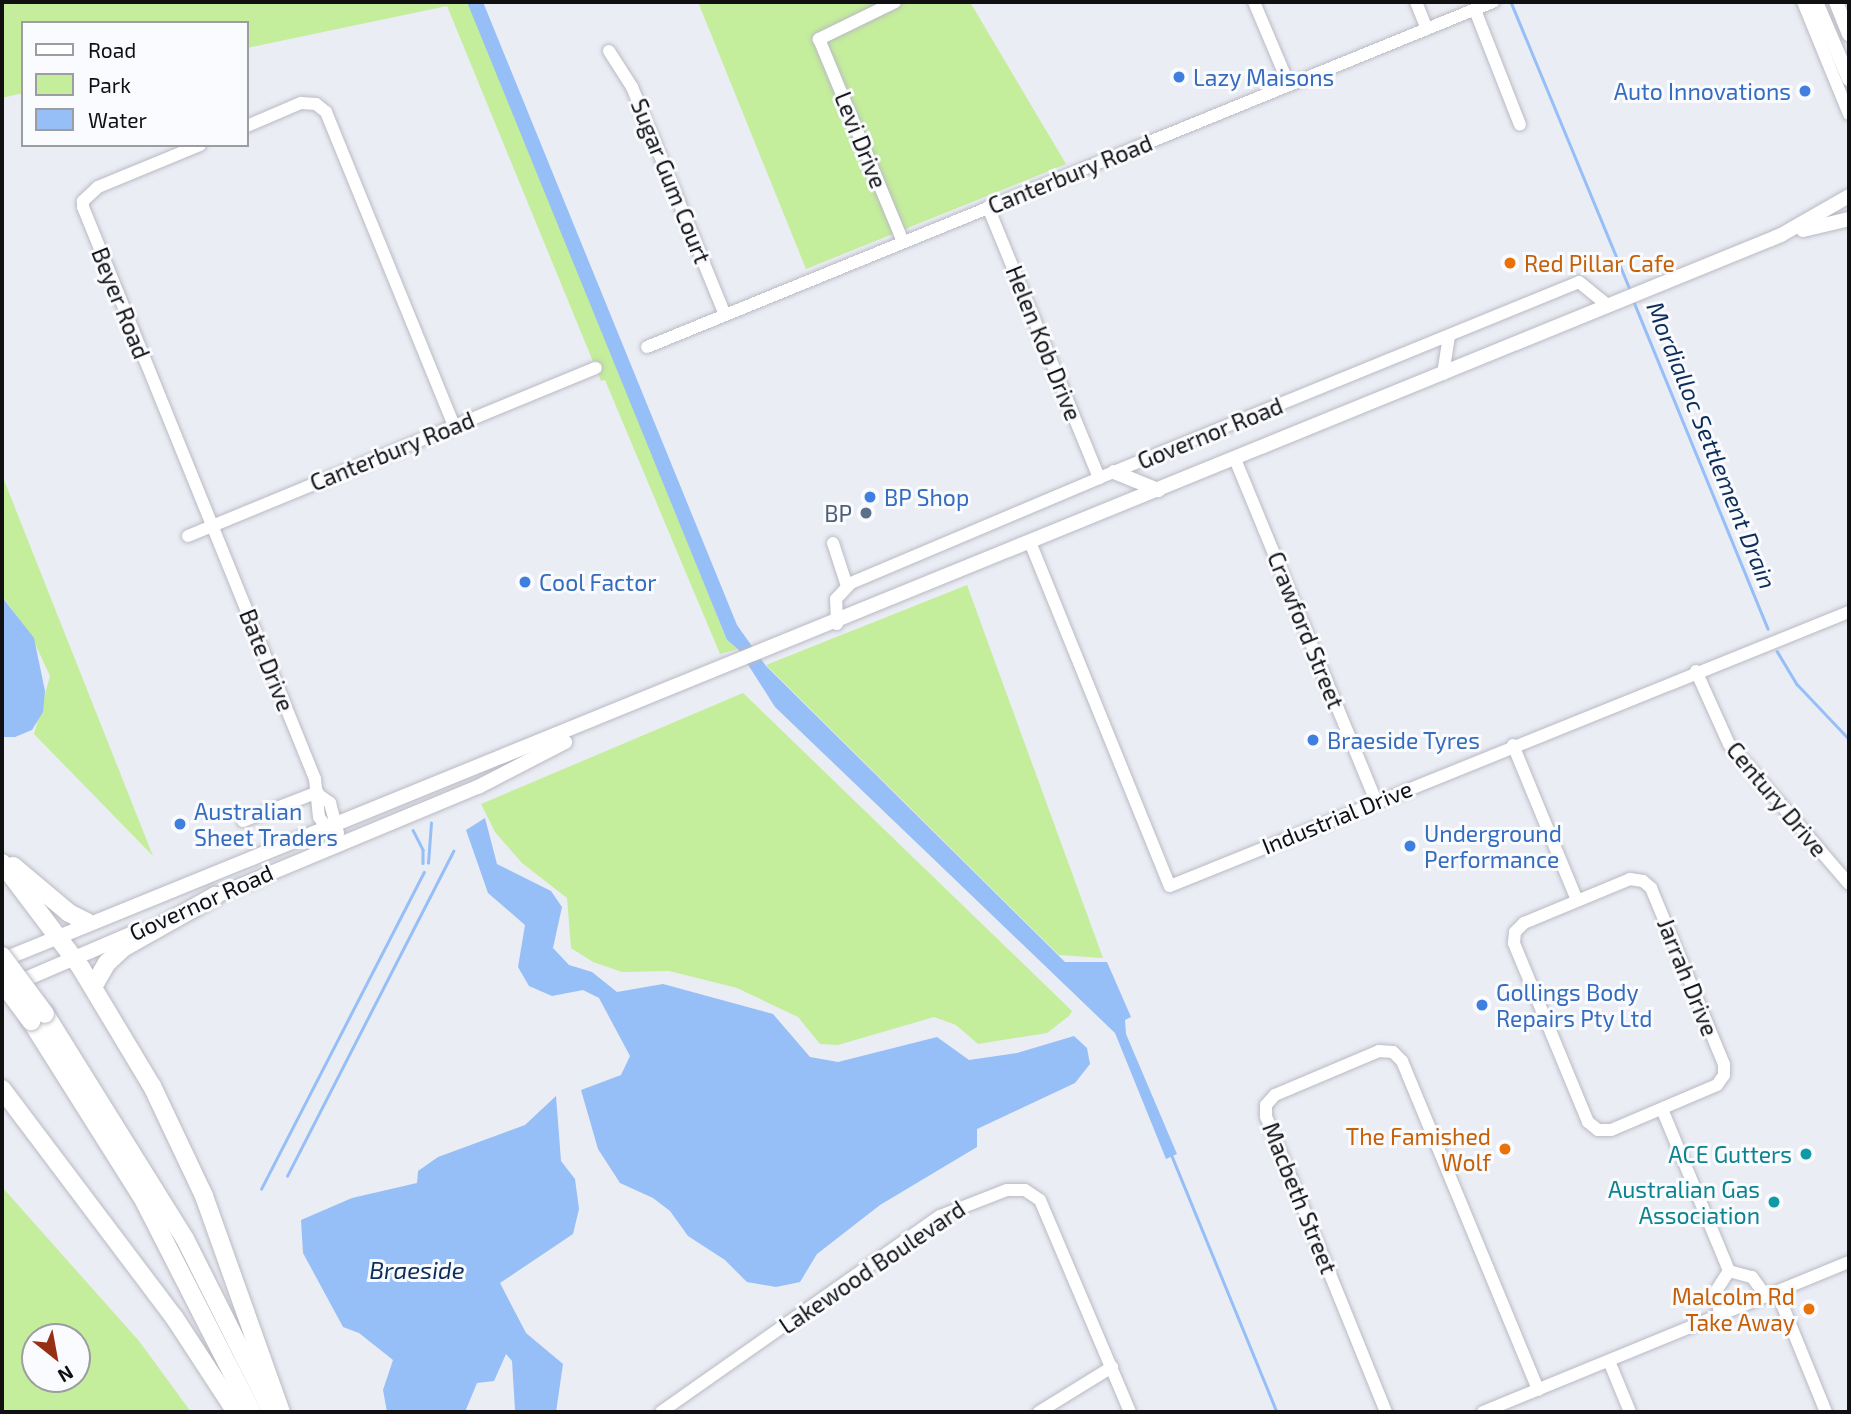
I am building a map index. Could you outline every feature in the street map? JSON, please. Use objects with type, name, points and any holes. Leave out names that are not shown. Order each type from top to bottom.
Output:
[{"type":"highway","points":[[2,860],[69,914],[87,922]]},
{"type":"highway","points":[[2,860],[74,958],[152,1086],[204,1196],[281,1412]]},
{"type":"highway","points":[[93,987],[107,962],[123,948],[215,896]]},
{"type":"highway","points":[[2,958],[142,1198],[252,1412]]},
{"type":"highway","points":[[2,982],[38,1018],[185,1238],[272,1412]]},
{"type":"highway","points":[[2,1089],[174,1317],[236,1412]]},
{"type":"highway","points":[[2,1099],[23,1117]]},
{"type":"main road","points":[[1816,2],[1849,79]]},
{"type":"main road","points":[[1836,2],[1849,34]]},
{"type":"main road","name":"Governor Road","points":[[1781,236],[1849,196]]},
{"type":"main road","name":"Governor Road","points":[[2,958],[87,922],[332,829],[763,650],[837,624],[1030,542],[1781,236],[1849,219]]},
{"type":"main road","points":[[1114,472],[1158,490]]},
{"type":"main road","name":"Governor Road","points":[[2,989],[337,843],[478,787],[628,708]]},
{"type":"street","name":"Levi Drive","points":[[895,2],[819,39],[903,242]]},
{"type":"street","points":[[1254,2],[1289,85]]},
{"type":"street","points":[[1416,2],[1427,29]]},
{"type":"street","name":"Canterbury Road","points":[[647,347],[1493,2]]},
{"type":"street","points":[[1802,2],[1849,114]]},
{"type":"street","points":[[1475,10],[1520,125]]},
{"type":"street","name":"Sugar Gum Court","points":[[609,51],[632,87],[725,315]]},
{"type":"street","points":[[248,126],[301,103],[316,104],[326,112],[454,425]]},
{"type":"street","name":"Beyer Road","points":[[195,147],[97,187],[83,201],[83,207],[213,525]]},
{"type":"street","name":"Helen Kob Drive","points":[[988,207],[1099,478]]},
{"type":"street","name":"Governor Road","points":[[852,583],[1099,478],[1579,282],[1609,306]]},
{"type":"street","points":[[1443,374],[1449,335]]},
{"type":"street","name":"Canterbury Road","points":[[188,536],[596,368]]},
{"type":"street","name":"Crawford Street","points":[[1236,459],[1376,801]]},
{"type":"street","name":"Bate Drive","points":[[213,525],[318,794],[316,809],[332,829]]},
{"type":"street","name":"Industrial Drive","points":[[1030,542],[1170,886],[1789,633],[1849,612]]},
{"type":"street","points":[[833,543],[852,583],[836,599],[837,624]]},
{"type":"street","name":"Century Drive","points":[[1696,671],[1729,744],[1849,884]]},
{"type":"street","points":[[1513,745],[1577,901]]},
{"type":"street","points":[[243,821],[318,794]]},
{"type":"street","points":[[332,829],[337,843]]},
{"type":"street","name":"Jarrah Drive","points":[[1630,879],[1643,881],[1651,888],[1724,1064],[1724,1076],[1717,1086],[1662,1109],[1611,1130],[1598,1130],[1588,1122],[1514,943],[1515,932],[1524,923],[1630,879]]},
{"type":"street","name":"Macbeth Street","points":[[1386,1412],[1266,1117],[1266,1105],[1275,1095],[1380,1051],[1393,1052],[1402,1061],[1538,1390]]},
{"type":"street","points":[[1662,1109],[1729,1271]]},
{"type":"street","name":"Lakewood Boulevard","points":[[661,1412],[940,1216],[1007,1190],[1025,1191],[1040,1200],[1130,1412]]},
{"type":"street","points":[[1483,1412],[1849,1262]]},
{"type":"street","points":[[1729,1271],[1752,1277],[1772,1294],[1826,1412]]},
{"type":"street","points":[[1720,1315],[1716,1292],[1729,1271]]},
{"type":"street","points":[[1609,1361],[1630,1412]]},
{"type":"street","points":[[1039,1412],[1112,1367]]},
{"type":"green space","points":[[2,2],[469,2],[727,640],[738,649],[720,654],[605,380],[601,381],[447,6],[248,48],[248,21],[21,21],[21,93],[2,98]]},
{"type":"green space","points":[[698,2],[970,2],[1066,164],[806,269]]},
{"type":"green space","points":[[2,475],[153,856],[34,734],[50,676],[31,635],[2,596]]},
{"type":"green space","points":[[967,585],[1103,958],[1059,955],[766,665]]},
{"type":"green space","points":[[743,693],[1072,1011],[1069,1016],[1047,1033],[978,1044],[956,1025],[934,1017],[838,1045],[820,1044],[798,1017],[737,988],[669,971],[622,972],[593,962],[571,948],[567,898],[522,863],[495,832],[481,804]]},
{"type":"green space","points":[[2,1187],[139,1341],[191,1412],[2,1412]]},
{"type":"water","points":[[467,2],[483,2],[737,625],[766,666],[1065,962],[1107,962],[1131,1017],[1125,1020],[1126,1034],[1177,1154],[1166,1159],[1115,1033],[775,707],[738,649],[727,640]]},
{"type":"water","points":[[2,597],[34,638],[45,691],[43,712],[32,730],[15,737],[2,737]]},
{"type":"water","points":[[485,818],[497,864],[551,891],[562,907],[553,948],[569,965],[592,972],[617,992],[663,984],[773,1014],[810,1057],[838,1062],[937,1037],[969,1060],[1017,1053],[1074,1036],[1087,1048],[1090,1064],[1075,1083],[977,1129],[977,1147],[880,1205],[817,1254],[800,1282],[776,1287],[747,1282],[725,1260],[688,1236],[670,1211],[653,1198],[620,1183],[598,1149],[581,1090],[621,1075],[630,1056],[599,998],[583,990],[552,996],[529,986],[518,967],[525,925],[488,893],[466,830]]},
{"type":"water","name":"Braeside","points":[[556,1096],[561,1161],[575,1179],[579,1209],[573,1234],[500,1283],[526,1333],[563,1364],[556,1412],[500,1412],[515,1410],[512,1361],[506,1354],[494,1381],[477,1383],[465,1412],[387,1412],[383,1390],[393,1360],[359,1333],[343,1327],[303,1253],[301,1220],[352,1198],[417,1183],[418,1171],[438,1157],[525,1125]]},
{"type":"waterway","name":"Mordialloc Settlement Drain","points":[[1511,2],[1631,292]]},
{"type":"waterway","name":"Mordialloc Settlement Drain","points":[[1634,302],[1768,629]]},
{"type":"waterway","name":"Mordialloc Settlement Drain","points":[[1777,651],[1797,684],[1849,739]]},
{"type":"waterway","points":[[428,863],[431,823]]},
{"type":"waterway","points":[[413,830],[423,850],[423,863]]},
{"type":"waterway","points":[[287,1176],[453,851]]},
{"type":"waterway","points":[[261,1189],[424,872]]},
{"type":"waterway","points":[[1172,1156],[1277,1412]]},
{"type":"place","name":"Lazy Maisons","points":[[1179,77]]},
{"type":"place","name":"Auto Innovations","points":[[1805,91]]},
{"type":"place","name":"Red Pillar Cafe","points":[[1510,263]]},
{"type":"place","name":"BP Shop","points":[[870,497]]},
{"type":"place","name":"BP","points":[[866,513]]},
{"type":"place","name":"Cool Factor","points":[[525,582]]},
{"type":"place","name":"Braeside Tyres","points":[[1313,740]]},
{"type":"place","name":"Australian Sheet Traders","points":[[180,824]]},
{"type":"place","name":"Underground Performance","points":[[1410,846]]},
{"type":"place","name":"Gollings Body Repairs Pty Ltd","points":[[1482,1005]]},
{"type":"place","name":"The Famished Wolf","points":[[1505,1149]]},
{"type":"place","name":"ACE Gutters","points":[[1806,1154]]},
{"type":"place","name":"Australian Gas Association","points":[[1774,1202]]},
{"type":"place","name":"Malcolm Rd Take Away","points":[[1809,1309]]}]
